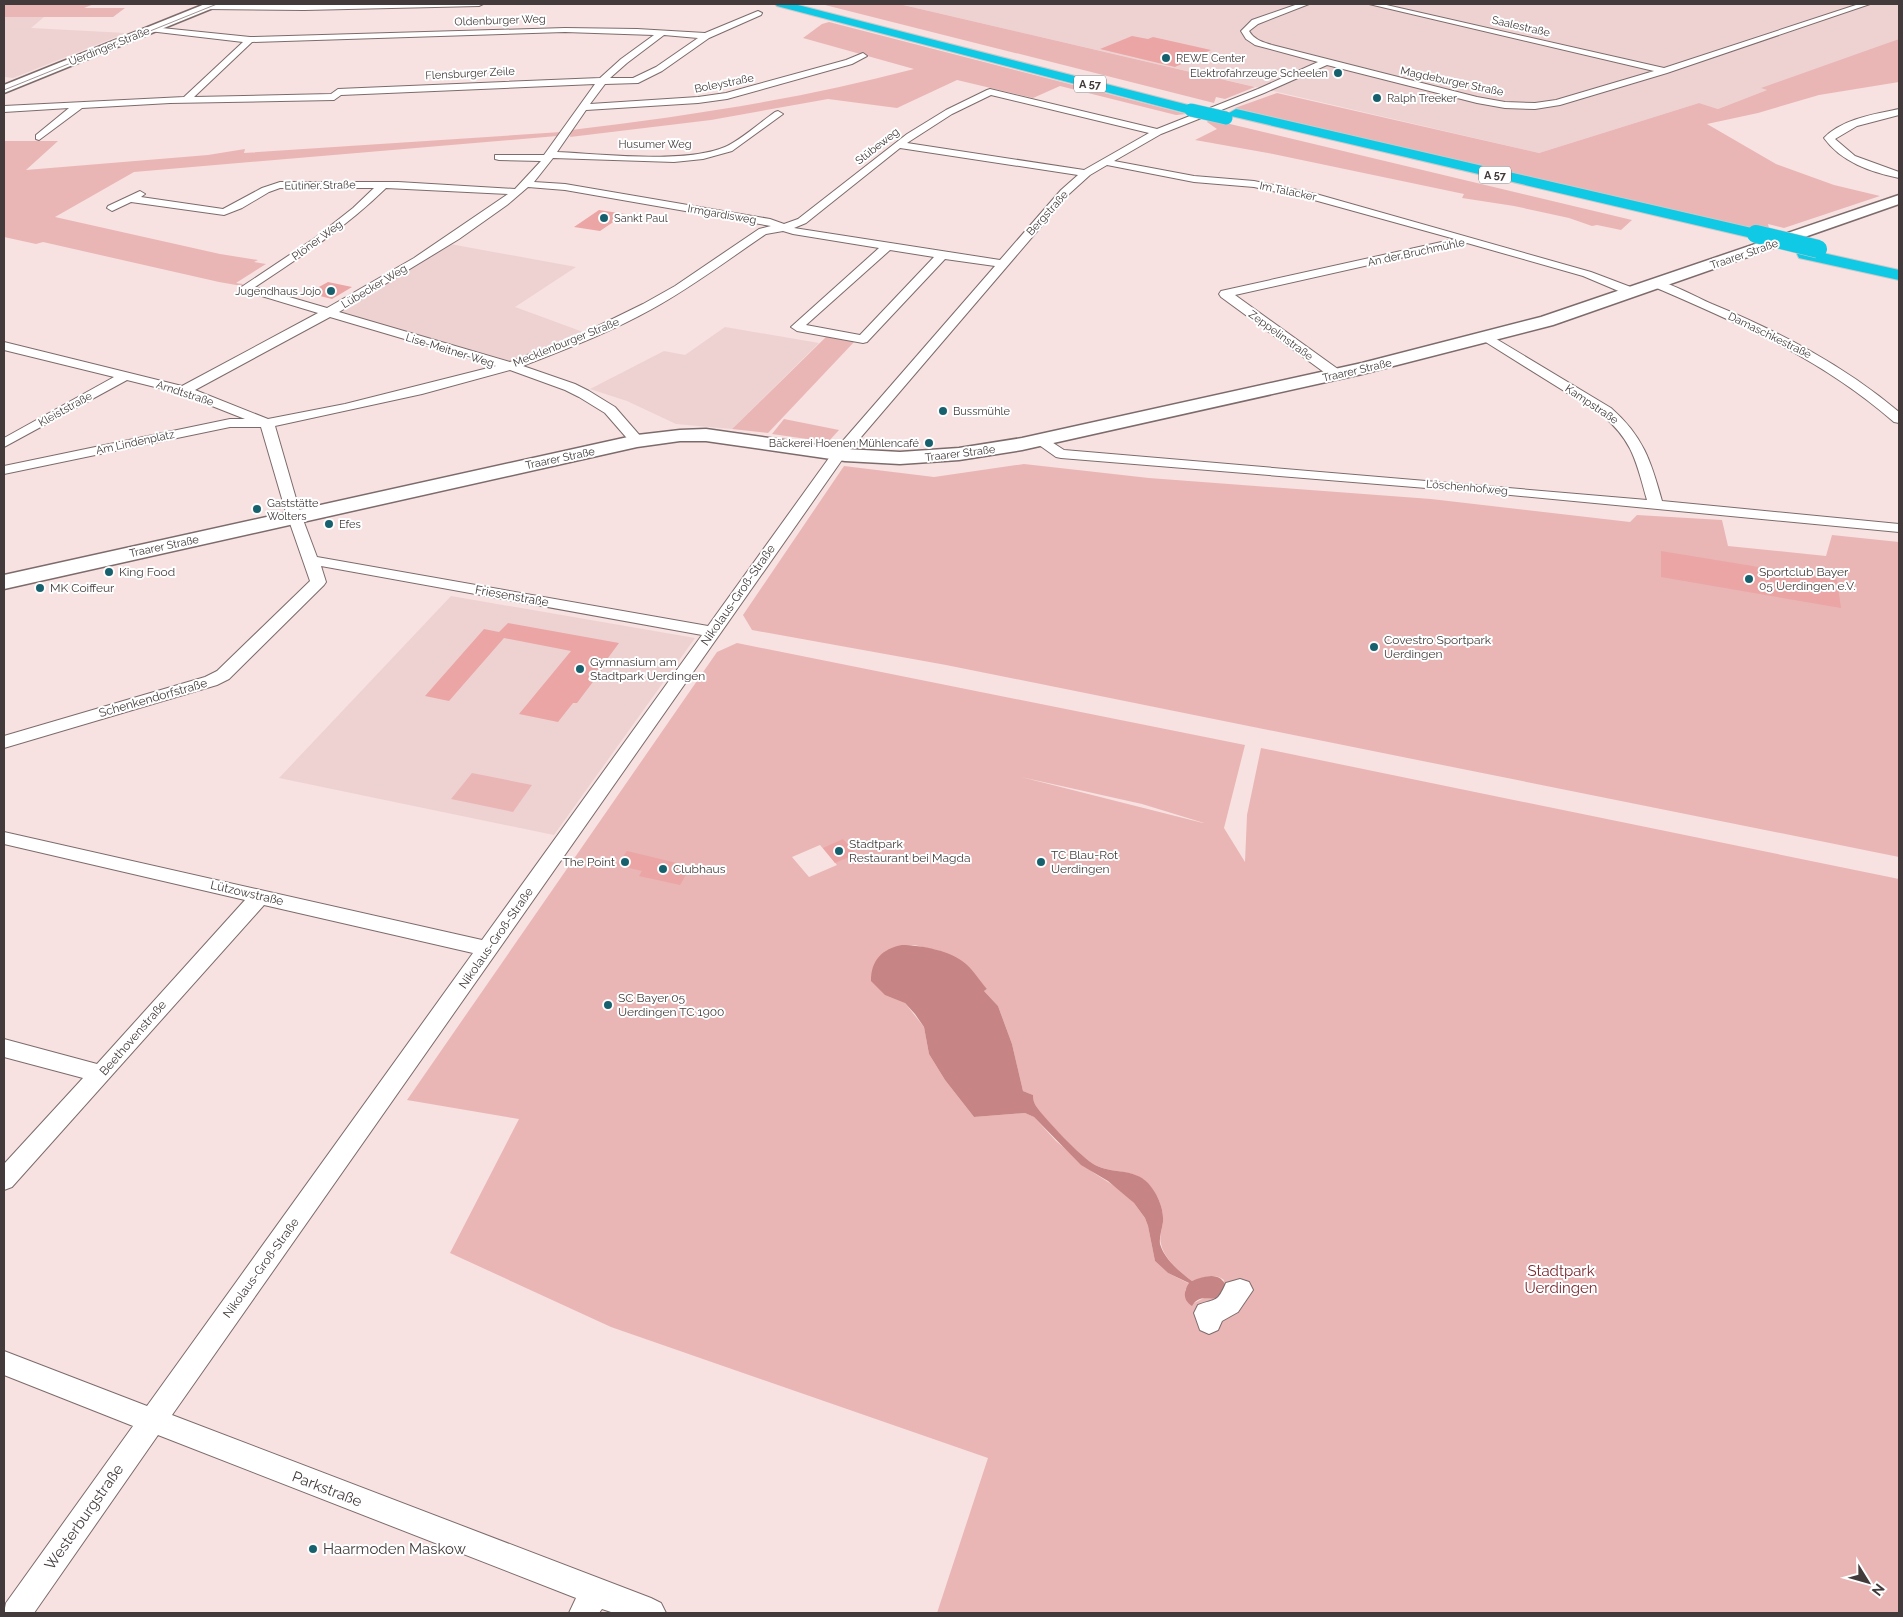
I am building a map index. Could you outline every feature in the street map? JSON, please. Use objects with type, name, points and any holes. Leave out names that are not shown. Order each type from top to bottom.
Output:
[{"type":"highway","name":"A 57","points":[[781,4],[958,51],[994,57],[1231,116],[1812,252],[1899,276]]},
{"type":"highway","name":"A 57","points":[[806,4],[971,48],[994,57]]},
{"type":"highway","name":"A 57","points":[[1812,252],[1899,267]]},
{"type":"street","points":[[206,7],[242,11],[479,4]]},
{"type":"street","name":"Magdeburger Straße","points":[[1305,4],[1255,22],[1245,31],[1247,36],[1255,42],[1324,62],[1477,100],[1521,106],[1557,103],[1664,71],[1866,4]]},
{"type":"street","name":"Saalestraße","points":[[1373,4],[1664,71]]},
{"type":"street","name":"Uerdinger Straße","points":[[4,89],[206,7]]},
{"type":"street","points":[[603,81],[631,82],[641,80],[706,36],[758,12]]},
{"type":"street","name":"Oldenburger Weg","points":[[152,29],[246,43],[334,43],[338,37],[538,30],[662,33]]},
{"type":"street","points":[[662,33],[706,36]]},
{"type":"street","name":"Lübecker Weg","points":[[184,390],[329,312],[447,242],[521,188],[548,156],[603,81],[624,61],[662,33]]},
{"type":"street","points":[[189,96],[246,43]]},
{"type":"street","name":"Boleystraße","points":[[584,107],[698,100],[727,96],[849,62],[863,56]]},
{"type":"street","name":"Bergstraße","points":[[839,454],[1001,264],[1065,192],[1086,172],[1158,132],[1261,91],[1324,62]]},
{"type":"street","name":"Flensburger Zeile","points":[[4,109],[189,96],[334,97],[338,92],[513,83],[603,81]]},
{"type":"street","name":"Stübeweg","points":[[785,228],[802,221],[898,145],[949,112],[990,92],[1158,132]]},
{"type":"street","points":[[39,137],[79,105]]},
{"type":"street","points":[[1899,112],[1858,123],[1845,128],[1829,138],[1834,146],[1845,154],[1899,175]]},
{"type":"street","name":"Husumer Weg","points":[[548,156],[674,159],[703,156],[729,148],[778,114]]},
{"type":"street","points":[[898,145],[1086,172]]},
{"type":"street","points":[[499,157],[548,156]]},
{"type":"street","name":"Im Talacker","points":[[1104,162],[1194,179],[1254,184],[1316,197],[1468,240]]},
{"type":"street","name":"Eutiner Straße","points":[[130,199],[224,212],[234,210],[271,187],[280,185],[521,188]]},
{"type":"street","name":"Plöner Weg","points":[[246,288],[337,226],[383,185]]},
{"type":"street","name":"Irmgardisweg","points":[[521,188],[583,190],[770,222],[793,231],[1001,264]]},
{"type":"street","points":[[112,208],[143,192]]},
{"type":"street","name":"Traarer Straße","points":[[4,582],[637,441],[675,435],[706,435],[839,454],[891,458],[926,458],[996,449],[1336,375],[1488,338],[1547,321],[1897,201]]},
{"type":"street","name":"Mecklenburger Straße","points":[[267,423],[422,390],[506,366],[592,334],[630,316],[679,288],[763,231],[785,228]]},
{"type":"street","name":"An der Bruchmühle","points":[[1225,294],[1468,240],[1587,274],[1632,292]]},
{"type":"street","points":[[888,247],[797,327],[863,339],[942,255]]},
{"type":"street","name":"Damaschkestraße","points":[[1656,284],[1753,325],[1808,353],[1853,381],[1899,419]]},
{"type":"street","name":"Lise-Meitner-Weg","points":[[246,288],[506,366],[584,394],[610,410],[637,441]]},
{"type":"street","name":"Zeppelinstraße","points":[[1225,294],[1336,375]]},
{"type":"street","name":"Kampstraße","points":[[1488,338],[1606,411],[1620,422],[1632,435],[1640,451],[1655,504]]},
{"type":"street","name":"Arndtstraße","points":[[4,346],[184,390],[267,423]]},
{"type":"street","name":"Kleiststraße","points":[[4,442],[127,375]]},
{"type":"street","name":"Am Lindenplatz","points":[[4,470],[230,423],[267,423]]},
{"type":"street","points":[[267,423],[295,518]]},
{"type":"street","name":"Löschenhofweg","points":[[1039,440],[1061,454],[1373,479],[1899,528]]},
{"type":"street","name":"Nikolaus-Groß-Straße","points":[[151,1421],[489,949],[839,454]]},
{"type":"street","name":"Schenkendorfstraße","points":[[4,742],[212,682],[223,675],[318,582],[295,518]]},
{"type":"street","name":"Friesenstraße","points":[[311,560],[712,632]]},
{"type":"street","name":"Lützowstraße","points":[[4,838],[489,949]]},
{"type":"street","name":"Beethovenstraße","points":[[4,1180],[102,1074],[260,896]]},
{"type":"street","points":[[4,1048],[102,1074]]},
{"type":"street","points":[[1209,1322],[1207,1313],[1216,1313],[1226,1308],[1233,1301],[1235,1291],[1240,1290]]},
{"type":"street","name":"Parkstraße","points":[[4,1363],[151,1421],[590,1602],[652,1613]]},
{"type":"street","name":"Westerburgstraße","points":[[16,1613],[151,1421]]},
{"type":"shaded area","points":[[899,4],[1899,4],[1899,39],[1718,109],[1699,103],[1539,153]]},
{"type":"shaded area","points":[[4,17],[44,17],[31,28],[126,33],[13,78],[4,77]]},
{"type":"shaded area","points":[[450,244],[576,267],[515,307],[586,333],[511,362],[343,314],[342,311]]},
{"type":"shaded area","points":[[725,327],[819,343],[732,429],[676,424],[627,401],[590,389],[664,351],[685,355]]},
{"type":"shaded area","points":[[451,596],[695,638],[554,835],[279,778]]},
{"type":"shaded area","points":[[902,945],[918,946],[945,952],[960,959],[972,970],[987,989],[984,991],[998,1006],[1012,1044],[1023,1091],[1033,1095],[1035,1104],[1040,1112],[1089,1161],[1108,1170],[1136,1175],[1148,1183],[1161,1206],[1163,1222],[1160,1244],[1165,1255],[1178,1270],[1192,1281],[1208,1276],[1221,1279],[1227,1289],[1218,1298],[1200,1299],[1192,1306],[1189,1304],[1185,1296],[1189,1283],[1168,1273],[1155,1261],[1148,1226],[1145,1218],[1134,1203],[1108,1181],[1081,1165],[1034,1117],[1025,1113],[974,1117],[945,1080],[929,1054],[924,1027],[915,1014],[905,1003],[885,995],[871,981],[873,967],[879,957],[889,949]]},
{"type":"green space","points":[[4,4],[94,4],[84,8],[125,8],[113,17],[4,17]]},
{"type":"green space","points":[[821,4],[899,4],[1255,87],[1225,99],[1216,97],[1214,103]]},
{"type":"green space","points":[[829,22],[1186,114],[1176,115],[1060,86],[1033,98],[957,80],[897,108],[828,99],[711,120],[570,137],[571,130],[744,106],[872,80],[914,69],[803,38],[822,24]]},
{"type":"green space","points":[[1899,39],[1899,82],[1819,95],[1758,113],[1707,124],[1776,164],[1834,185],[1880,196],[1784,228],[1768,224],[1770,233],[1235,108],[1277,93],[1539,153],[1699,103],[1718,109],[1767,90],[1761,88]]},
{"type":"green space","points":[[1209,119],[1632,220],[1621,230],[1597,225],[1592,226],[1569,218],[1514,206],[1462,198],[1464,194],[1273,154],[1195,140],[1217,129],[1207,122]]},
{"type":"green space","points":[[561,132],[557,136],[134,172],[55,217],[220,254],[258,260],[254,262],[266,264],[236,283],[243,284],[242,286],[43,242],[36,244],[4,237],[4,141],[58,141],[26,170],[208,155],[245,149],[244,153]]},
{"type":"green space","points":[[827,336],[855,341],[768,433],[732,429]]},
{"type":"green space","points":[[784,419],[839,430],[828,442],[772,434]]},
{"type":"green space","name":"Covestro Sportpark Uerdingen","points":[[1024,464],[1149,478],[1431,499],[1630,522],[1637,515],[1722,520],[1728,546],[1826,556],[1832,535],[1899,542],[1899,857],[946,665],[752,630],[743,615],[844,466],[934,477]]},
{"type":"green space","name":"Stadtpark Uerdingen","points":[[737,643],[1245,745],[1224,828],[1245,862],[1247,815],[1261,748],[1899,879],[1899,1613],[937,1613],[988,1458],[611,1327],[450,1253],[519,1119],[407,1100],[717,652]],"holes":[[[1021,777],[1142,804],[1204,823],[1203,823]],[[820,845],[837,865],[809,877],[792,857]],[[902,945],[914,945],[940,951],[987,989],[984,991],[998,1006],[1012,1044],[1023,1091],[1033,1095],[1035,1105],[1040,1112],[1089,1161],[1108,1170],[1130,1173],[1148,1184],[1157,1196],[1161,1206],[1163,1222],[1160,1241],[1169,1260],[1192,1281],[1213,1276],[1224,1280],[1218,1298],[1206,1297],[1194,1303],[1185,1297],[1185,1290],[1190,1284],[1168,1273],[1155,1261],[1148,1226],[1145,1218],[1134,1203],[1119,1189],[1094,1173],[1056,1141],[1034,1117],[1025,1113],[974,1117],[945,1080],[929,1054],[924,1027],[905,1003]]]},
{"type":"green space","points":[[472,773],[532,785],[513,812],[451,799]]},
{"type":"building","name":"REWE Center","points":[[1132,36],[1148,39],[1153,37],[1211,50],[1175,67],[1100,49]]},
{"type":"building","name":"Sankt Paul","points":[[599,210],[625,214],[600,231],[574,227]]},
{"type":"building","name":"Jugendhaus Jojo","points":[[328,282],[352,287],[332,299],[308,293]]},
{"type":"building","name":"Sportclub Bayer 05 Uerdingen e.V.","points":[[1661,551],[1837,580],[1841,608],[1661,577]]},
{"type":"building","name":"Gymnasium am Stadtpark Uerdingen","points":[[508,623],[619,643],[608,658],[611,658],[577,703],[573,703],[558,722],[519,714],[571,651],[504,638],[449,701],[425,696],[484,629],[499,632]]},
{"type":"building","name":"Stadtpark Restaurant bei Magda","points":[[843,839],[856,854],[835,863],[823,848]]},
{"type":"building","name":"Clubhaus","points":[[627,851],[681,864],[680,866],[690,868],[680,885],[639,876],[642,871],[617,865]]},
{"type":"tram line","points":[[4,90],[217,4]]},
{"type":"place","name":"REWE Center","points":[[1166,58]]},
{"type":"place","name":"Elektrofahrzeuge Scheelen","points":[[1338,73]]},
{"type":"place","name":"Ralph Treeker","points":[[1377,98]]},
{"type":"place","name":"Sankt Paul","points":[[604,218]]},
{"type":"place","name":"Jugendhaus Jojo","points":[[331,291]]},
{"type":"place","name":"Bussmühle","points":[[943,411]]},
{"type":"place","name":"Bäckerei Hoenen Mühlencafé","points":[[929,443]]},
{"type":"place","name":"Gaststätte Wolters","points":[[257,509]]},
{"type":"place","name":"Efes","points":[[329,524]]},
{"type":"place","name":"King Food","points":[[109,572]]},
{"type":"place","name":"Sportclub Bayer 05 Uerdingen e.V.","points":[[1749,579]]},
{"type":"place","name":"MK Coiffeur","points":[[40,588]]},
{"type":"place","name":"Covestro Sportpark Uerdingen","points":[[1374,647]]},
{"type":"place","name":"Gymnasium am Stadtpark Uerdingen","points":[[580,669]]},
{"type":"place","name":"Stadtpark Restaurant bei Magda","points":[[839,851]]},
{"type":"place","name":"The Point","points":[[625,862]]},
{"type":"place","name":"TC Blau-Rot Uerdingen","points":[[1041,862]]},
{"type":"place","name":"Clubhaus","points":[[663,869]]},
{"type":"place","name":"SC Bayer 05 Uerdingen TC 1900","points":[[608,1005]]},
{"type":"place","name":"Haarmoden Maskow","points":[[313,1549]]}]
